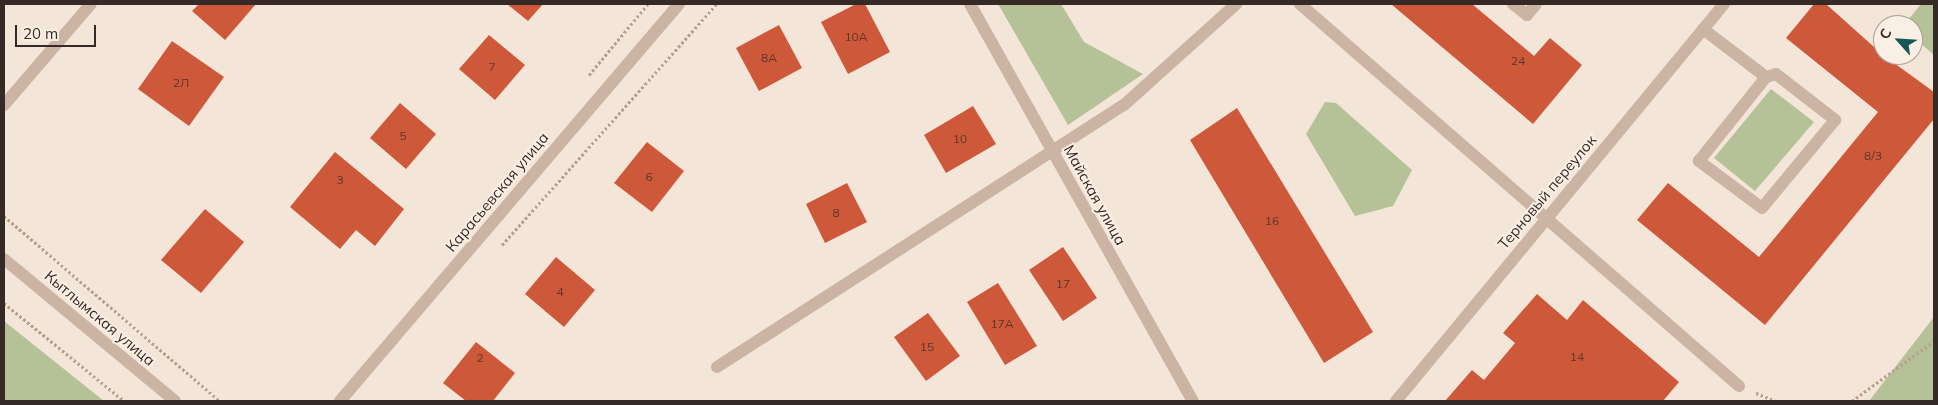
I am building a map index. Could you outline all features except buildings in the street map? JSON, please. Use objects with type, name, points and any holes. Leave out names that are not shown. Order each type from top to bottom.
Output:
[{"type":"street","points":[[4,105],[91,4]]},
{"type":"street","name":"Карасьевская улица","points":[[340,401],[679,4]]},
{"type":"street","name":"Майская улица","points":[[970,4],[1193,401]]},
{"type":"street","points":[[717,367],[1124,105],[1236,4]]},
{"type":"street","points":[[1300,4],[1739,386]]},
{"type":"street","points":[[1513,4],[1527,15],[1536,4]]},
{"type":"street","name":"Терновый переулок","points":[[1396,401],[1546,217],[1724,4]]},
{"type":"street","points":[[1703,29],[1766,77]]},
{"type":"street","points":[[1776,74],[1835,120],[1762,208],[1699,161],[1766,77],[1776,74]]},
{"type":"street","name":"Кытлымская улица","points":[[4,259],[175,401]]},
{"type":"path","points":[[500,248],[717,4]]},
{"type":"path","points":[[4,216],[220,401]]},
{"type":"path","points":[[4,302],[124,401]]},
{"type":"path","points":[[1852,401],[1934,341]]},
{"type":"green space","points":[[998,4],[1061,4],[1084,42],[1143,74],[1068,125]]},
{"type":"green space","points":[[1921,4],[1934,4],[1934,55],[1923,46],[1923,15],[1912,15]]},
{"type":"green space","points":[[1771,89],[1814,122],[1755,191],[1714,158]]},
{"type":"green space","points":[[1325,102],[1336,103],[1412,170],[1393,206],[1355,216],[1306,134]]},
{"type":"green space","points":[[1934,317],[1934,401],[1869,401]]},
{"type":"green space","points":[[4,321],[104,401],[4,401]]}]
